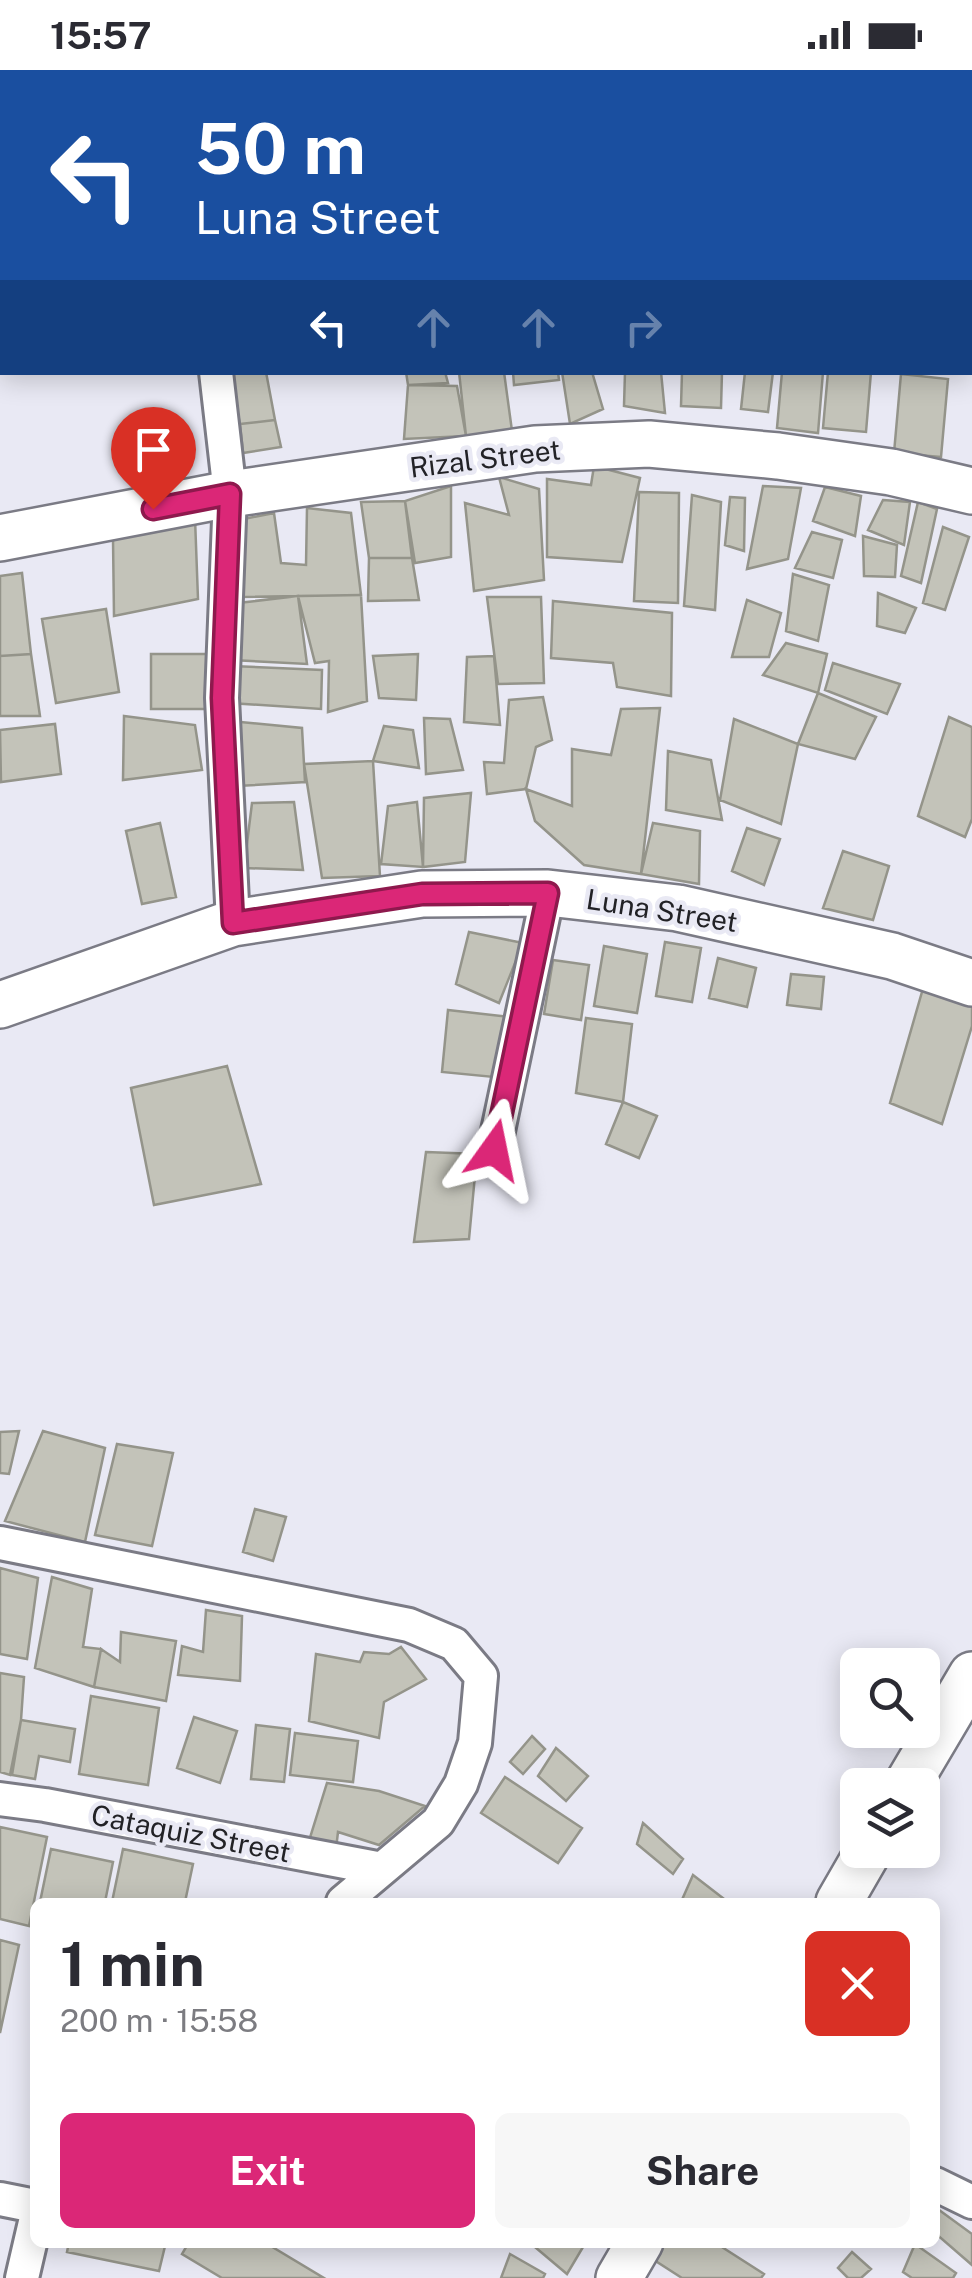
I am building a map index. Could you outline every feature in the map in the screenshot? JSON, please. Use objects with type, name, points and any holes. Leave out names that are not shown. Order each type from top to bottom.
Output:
[{"type":"street","points":[[216,375],[230,494],[222,698],[233,923]]},
{"type":"street","name":"Rizal Street","points":[[0,538],[230,494],[535,448],[648,444],[778,456],[891,472],[972,491]]},
{"type":"street","points":[[494,1150],[548,893]]},
{"type":"street","name":"Luna Street","points":[[0,1005],[233,923],[422,894],[548,893],[678,908],[892,956],[972,984]]},
{"type":"street","points":[[0,1543],[409,1625],[454,1644],[481,1676],[475,1744],[461,1784],[438,1822],[349,1898]]},
{"type":"street","points":[[918,1768],[972,1677]]},
{"type":"street","name":"Cataquiz Street","points":[[0,1798],[382,1869]]},
{"type":"street","points":[[841,1898],[859,1868]]},
{"type":"street","points":[[940,2186],[972,2202]]},
{"type":"street","points":[[0,2199],[30,2205]]},
{"type":"street","points":[[22,2278],[30,2244]]},
{"type":"street","points":[[619,2278],[636,2248]]},
{"type":"building","points":[[230,375],[267,375],[275,420],[240,424]]},
{"type":"building","points":[[406,375],[446,375],[448,383],[408,385]]},
{"type":"building","points":[[459,375],[504,375],[512,431],[466,436]]},
{"type":"building","points":[[513,375],[558,375],[559,380],[514,385]]},
{"type":"building","points":[[562,375],[593,375],[603,409],[570,424]]},
{"type":"building","points":[[625,375],[661,375],[665,413],[624,406]]},
{"type":"building","points":[[682,375],[722,375],[721,408],[681,406]]},
{"type":"building","points":[[745,375],[773,375],[768,412],[741,409]]},
{"type":"building","points":[[782,375],[823,375],[818,433],[777,428]]},
{"type":"building","points":[[828,375],[871,375],[866,432],[823,428]]},
{"type":"building","points":[[901,375],[948,379],[941,457],[894,453]]},
{"type":"building","points":[[408,385],[457,386],[466,436],[404,439]]},
{"type":"building","points":[[275,420],[281,447],[243,453],[240,424]]},
{"type":"building","points":[[594,466],[640,478],[622,562],[547,557],[547,479],[591,485]]},
{"type":"building","points":[[499,477],[539,489],[544,580],[474,591],[465,503],[509,515]]},
{"type":"building","points":[[451,486],[451,557],[415,563],[405,501]]},
{"type":"building","points":[[763,486],[801,488],[788,559],[747,569]]},
{"type":"building","points":[[825,487],[861,496],[855,536],[813,521]]},
{"type":"building","points":[[639,492],[679,493],[678,603],[634,601]]},
{"type":"building","points":[[692,495],[721,502],[715,610],[684,606]]},
{"type":"building","points":[[730,497],[745,498],[744,551],[725,545]]},
{"type":"building","points":[[883,500],[910,502],[904,545],[868,530]]},
{"type":"building","points":[[405,501],[412,558],[369,558],[361,502]]},
{"type":"building","points":[[918,502],[937,509],[921,583],[901,576]]},
{"type":"building","points":[[307,508],[351,513],[361,595],[233,597],[229,522],[274,513],[281,563],[306,565]]},
{"type":"building","points":[[195,518],[198,599],[114,616],[113,539]]},
{"type":"building","points":[[943,527],[969,537],[945,610],[923,603]]},
{"type":"building","points":[[812,532],[842,540],[833,578],[795,568]]},
{"type":"building","points":[[863,536],[897,545],[895,577],[864,576]]},
{"type":"building","points":[[369,558],[412,558],[419,600],[368,601]]},
{"type":"building","points":[[22,573],[31,654],[0,656],[0,576]]},
{"type":"building","points":[[793,574],[829,585],[818,641],[786,631]]},
{"type":"building","points":[[878,593],[916,608],[905,633],[877,626]]},
{"type":"building","points":[[361,595],[367,701],[328,712],[329,661],[315,663],[298,596]]},
{"type":"building","points":[[298,596],[307,664],[232,660],[238,603]]},
{"type":"building","points":[[487,597],[541,597],[544,683],[498,684]]},
{"type":"building","points":[[747,600],[781,613],[769,657],[732,657]]},
{"type":"building","points":[[553,601],[672,613],[671,696],[617,687],[613,663],[551,658]]},
{"type":"building","points":[[106,609],[119,692],[56,703],[42,619]]},
{"type":"building","points":[[786,643],[827,654],[818,693],[763,675]]},
{"type":"building","points":[[31,654],[40,716],[0,716],[0,656]]},
{"type":"building","points":[[151,654],[211,654],[211,709],[151,709]]},
{"type":"building","points":[[418,654],[416,700],[379,698],[373,656]]},
{"type":"building","points":[[494,656],[500,725],[464,722],[467,657]]},
{"type":"building","points":[[833,663],[900,684],[887,714],[825,690]]},
{"type":"building","points":[[231,666],[322,670],[321,709],[230,703]]},
{"type":"building","points":[[818,693],[876,717],[855,759],[798,744]]},
{"type":"building","points":[[543,697],[552,740],[536,747],[526,789],[487,794],[484,762],[504,763],[509,700]]},
{"type":"building","points":[[660,708],[641,874],[584,865],[535,821],[526,789],[572,806],[572,749],[611,755],[621,709]]},
{"type":"building","points":[[124,716],[195,725],[202,770],[123,780]]},
{"type":"building","points":[[949,717],[972,727],[972,819],[965,837],[918,816]]},
{"type":"building","points":[[424,718],[450,719],[463,770],[426,774]]},
{"type":"building","points":[[734,719],[798,744],[781,824],[720,800]]},
{"type":"building","points":[[230,721],[302,728],[305,782],[237,786]]},
{"type":"building","points":[[55,724],[61,774],[1,782],[0,730]]},
{"type":"building","points":[[384,726],[413,730],[419,768],[373,761]]},
{"type":"building","points":[[668,751],[711,760],[722,820],[666,810]]},
{"type":"building","points":[[373,761],[380,876],[322,878],[304,764]]},
{"type":"building","points":[[471,793],[465,862],[423,867],[424,798]]},
{"type":"building","points":[[294,802],[303,870],[244,868],[252,803]]},
{"type":"building","points":[[417,802],[423,867],[381,864],[388,806]]},
{"type":"building","points":[[160,823],[176,897],[142,904],[126,831]]},
{"type":"building","points":[[653,823],[700,831],[699,884],[641,874]]},
{"type":"building","points":[[747,828],[780,839],[764,885],[732,871]]},
{"type":"building","points":[[843,851],[889,866],[873,920],[823,908]]},
{"type":"building","points":[[469,932],[523,943],[499,1003],[456,984]]},
{"type":"building","points":[[665,942],[701,948],[692,1002],[656,996]]},
{"type":"building","points":[[604,946],[647,954],[637,1013],[594,1006]]},
{"type":"building","points":[[718,958],[756,968],[747,1007],[709,998]]},
{"type":"building","points":[[553,960],[589,965],[581,1020],[544,1014]]},
{"type":"building","points":[[791,974],[824,977],[821,1009],[787,1005]]},
{"type":"building","points":[[924,985],[972,997],[972,1026],[942,1124],[890,1103]]},
{"type":"building","points":[[448,1010],[510,1017],[504,1078],[442,1072]]},
{"type":"building","points":[[586,1018],[632,1024],[623,1102],[576,1093]]},
{"type":"building","points":[[227,1066],[261,1184],[154,1205],[131,1088]]},
{"type":"building","points":[[623,1102],[657,1116],[639,1158],[606,1144]]},
{"type":"building","points":[[426,1152],[477,1154],[469,1239],[414,1242]]},
{"type":"building","points":[[19,1431],[9,1474],[0,1473],[0,1432]]},
{"type":"building","points":[[43,1431],[105,1448],[85,1542],[5,1521]]},
{"type":"building","points":[[117,1444],[173,1453],[152,1546],[95,1535]]},
{"type":"building","points":[[255,1509],[286,1517],[273,1561],[243,1552]]},
{"type":"building","points":[[0,1568],[38,1578],[27,1659],[0,1654]]},
{"type":"building","points":[[52,1577],[92,1589],[83,1647],[101,1649],[94,1687],[35,1668]]},
{"type":"building","points":[[206,1610],[242,1616],[240,1681],[178,1675],[182,1646],[203,1652]]},
{"type":"building","points":[[121,1632],[176,1641],[166,1701],[94,1687],[101,1649],[120,1662]]},
{"type":"building","points":[[401,1647],[426,1679],[384,1702],[379,1738],[309,1721],[316,1654],[360,1662],[364,1652],[389,1654]]},
{"type":"building","points":[[0,1673],[24,1677],[21,1720],[10,1775],[0,1772]]},
{"type":"building","points":[[91,1696],[159,1708],[148,1785],[79,1774]]},
{"type":"building","points":[[194,1717],[237,1731],[220,1783],[177,1768]]},
{"type":"building","points":[[21,1720],[75,1729],[70,1762],[39,1756],[35,1779],[12,1775]]},
{"type":"building","points":[[256,1725],[290,1729],[284,1782],[251,1779]]},
{"type":"building","points":[[295,1733],[358,1741],[353,1782],[290,1775]]},
{"type":"building","points":[[532,1736],[545,1749],[523,1774],[510,1762]]},
{"type":"building","points":[[556,1748],[588,1776],[566,1801],[538,1776]]},
{"type":"building","points":[[505,1777],[582,1828],[558,1863],[481,1813]]},
{"type":"building","points":[[327,1783],[379,1791],[425,1806],[379,1845],[338,1832],[336,1849],[309,1841]]},
{"type":"building","points":[[643,1823],[683,1859],[673,1874],[637,1844]]},
{"type":"building","points":[[0,1827],[47,1837],[35,1898],[30,1898],[29,1926],[0,1919]]},
{"type":"building","points":[[51,1849],[113,1862],[106,1898],[41,1898]]},
{"type":"building","points":[[123,1849],[193,1864],[186,1898],[113,1898]]},
{"type":"building","points":[[693,1875],[723,1898],[683,1898]]},
{"type":"building","points":[[0,1940],[19,1945],[0,2033]]},
{"type":"building","points":[[940,2211],[972,2234],[972,2265],[940,2237]]},
{"type":"building","points":[[68,2248],[165,2248],[159,2271],[67,2252]]},
{"type":"building","points":[[186,2248],[274,2248],[324,2278],[222,2278],[182,2254]]},
{"type":"building","points":[[536,2248],[582,2248],[567,2274]]},
{"type":"building","points":[[723,2248],[764,2274],[761,2278],[682,2278],[637,2249]]},
{"type":"building","points":[[913,2248],[921,2248],[956,2273],[953,2278],[912,2278],[903,2272]]},
{"type":"building","points":[[852,2252],[871,2269],[861,2278],[848,2278],[838,2268]]},
{"type":"building","points":[[510,2254],[545,2274],[543,2278],[501,2278]]},
{"type":"route","points":[[153,509],[230,494],[222,698],[233,923],[422,894],[548,893],[494,1150]]}]
